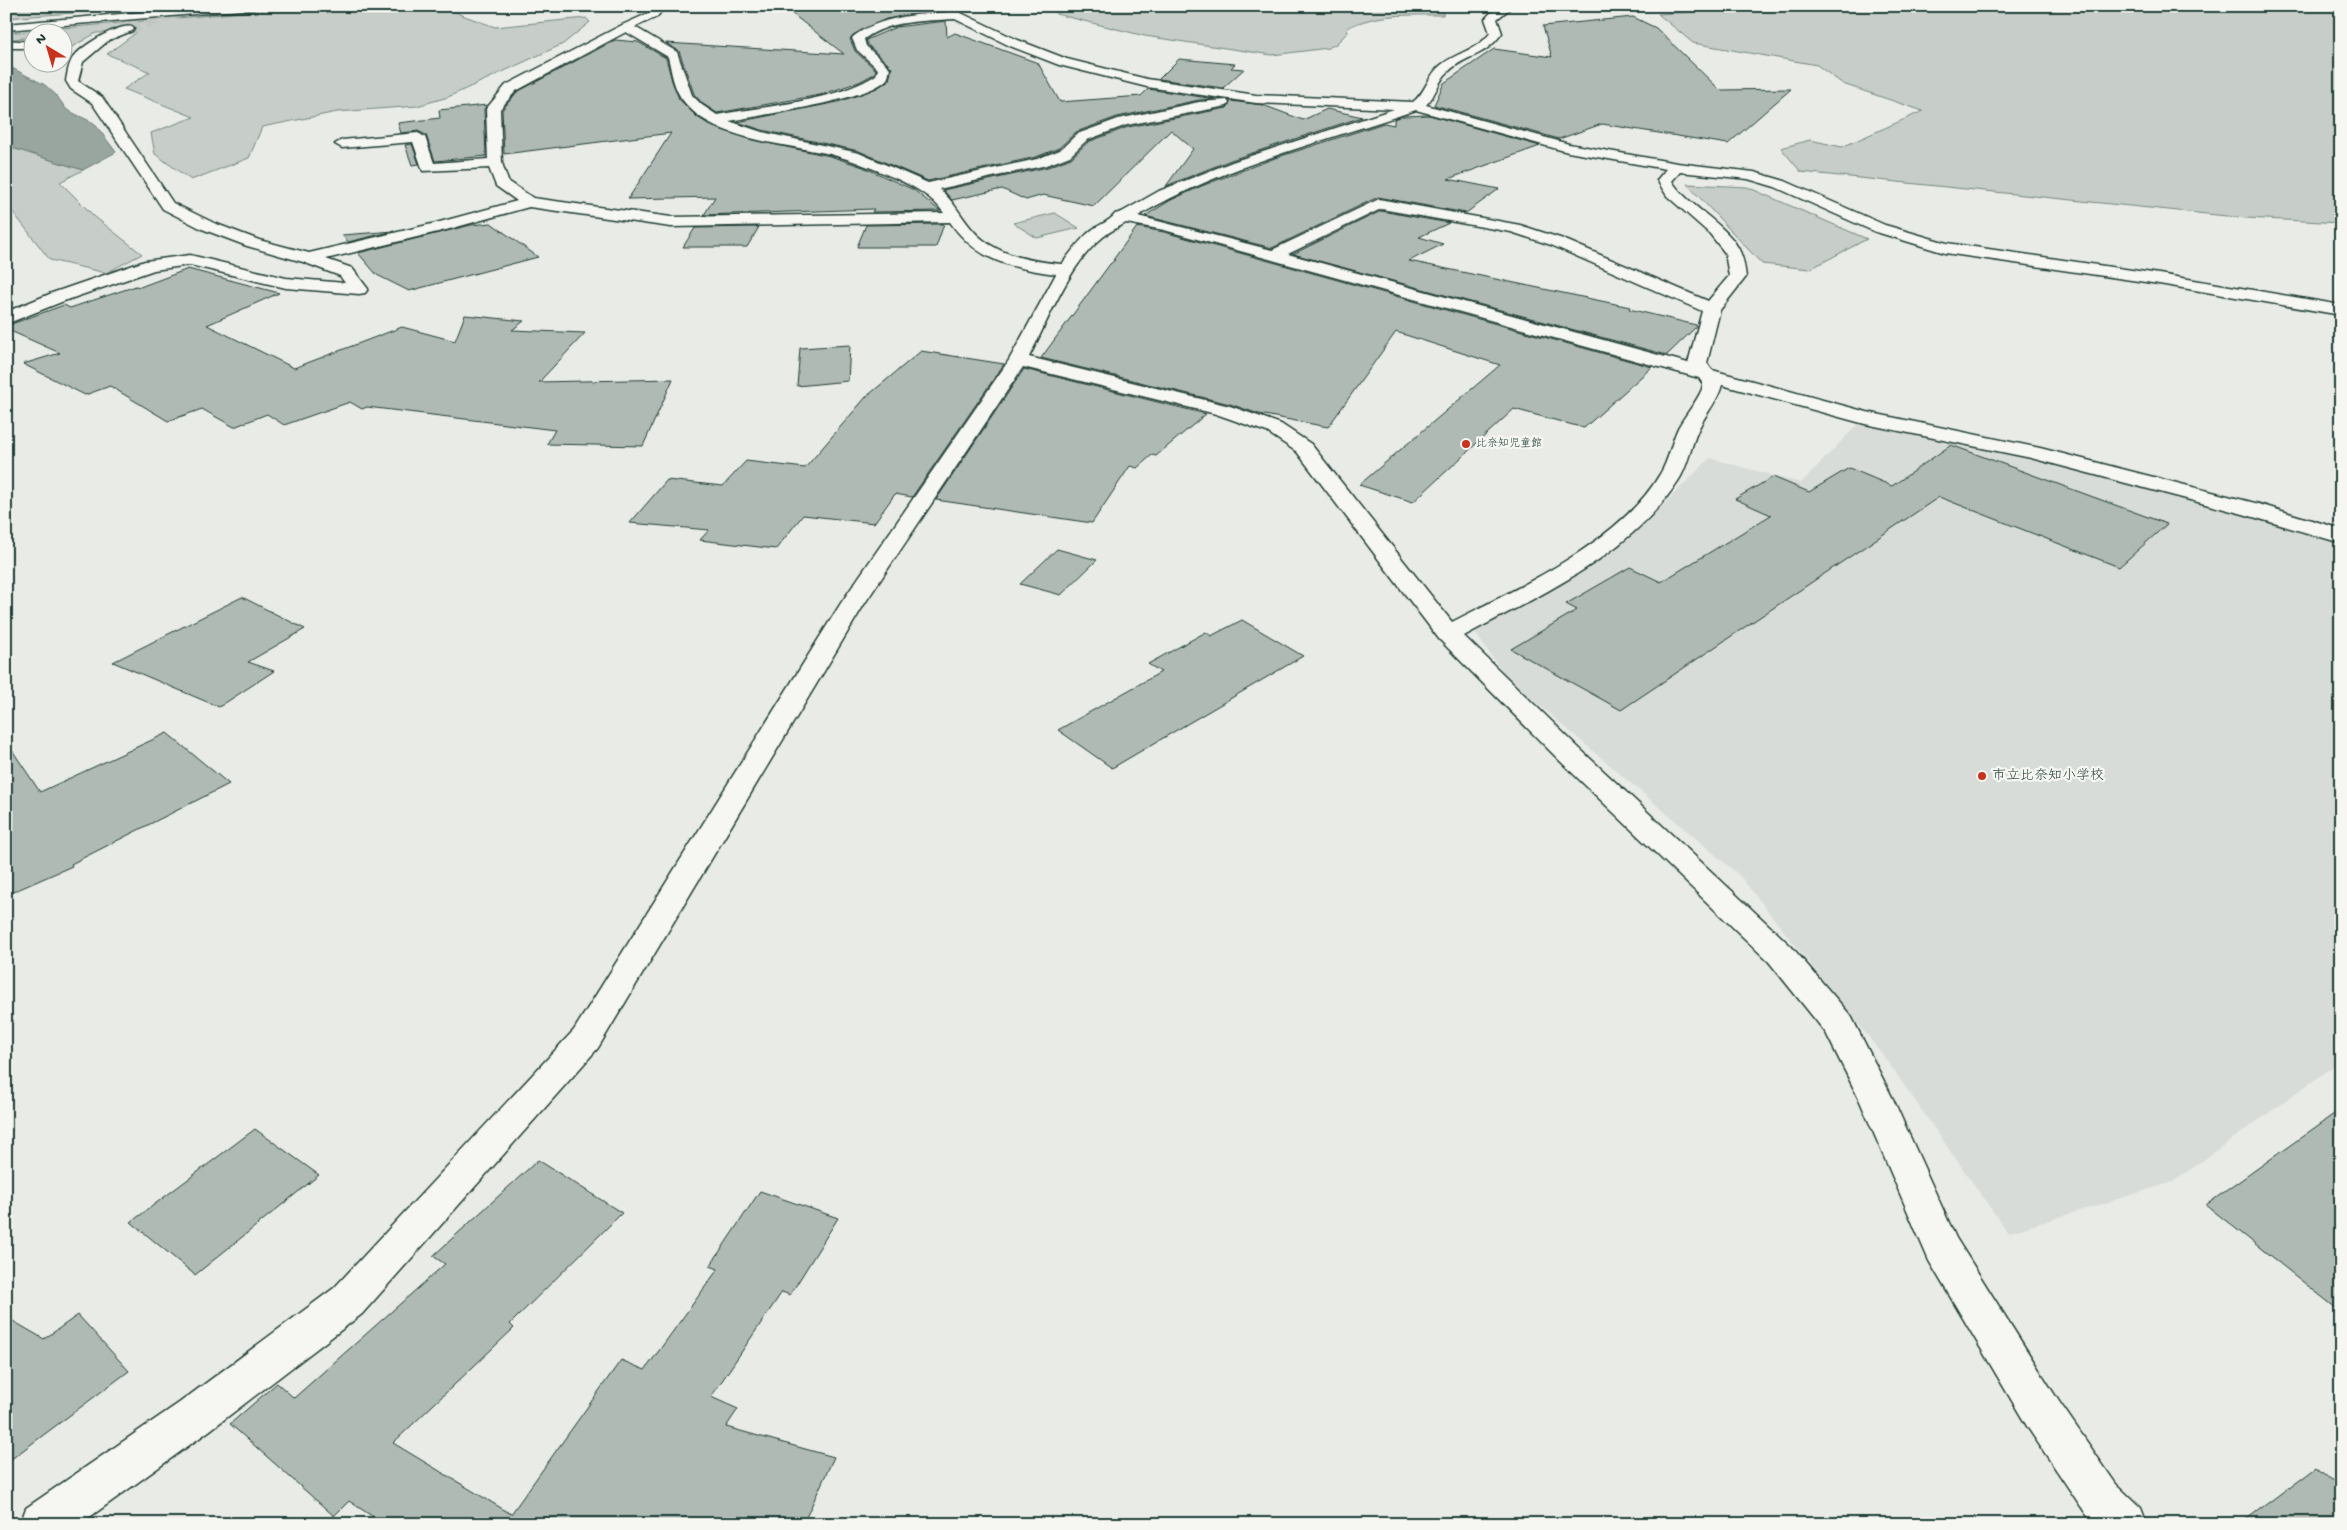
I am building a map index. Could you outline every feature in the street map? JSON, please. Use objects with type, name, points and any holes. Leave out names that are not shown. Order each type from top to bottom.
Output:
[{"type":"main road","points":[[6,27],[254,6]]},
{"type":"main road","points":[[530,202],[501,183],[495,163],[493,109],[511,88],[626,27],[654,15],[660,6]]},
{"type":"main road","points":[[946,6],[958,15],[1014,43],[1062,62],[1147,84],[1252,99],[1416,106],[1568,148],[1677,168],[1749,175],[1780,184],[1879,228],[1945,248],[2159,279],[2341,310]]},
{"type":"main road","points":[[42,1524],[194,1417],[348,1301],[586,1039],[853,603],[1018,360],[1066,270],[1080,251],[1098,233],[1121,217],[1164,194],[1237,165],[1416,106],[1427,96],[1436,76],[1448,65],[1483,49],[1492,40],[1496,33],[1491,19],[1497,12],[1508,6]]},
{"type":"main road","points":[[718,119],[831,98],[870,85],[882,77],[884,68],[860,47],[858,38],[866,30],[882,24],[958,15]]},
{"type":"main road","points":[[626,27],[673,54],[682,93],[698,108],[743,131],[771,139],[828,149],[895,173],[938,196],[964,232],[980,246],[1005,259],[1041,268],[1066,270]]},
{"type":"main road","points":[[72,57],[105,38],[128,29]]},
{"type":"main road","points":[[6,44],[22,45]]},
{"type":"main road","points":[[6,319],[58,297],[151,265],[174,261],[190,260],[286,283],[359,289],[346,272],[309,258],[253,243],[208,226],[168,206],[98,100],[76,86],[72,81],[71,72]]},
{"type":"main road","points":[[924,188],[1042,162],[1065,154],[1082,137],[1124,122],[1198,106],[1252,99]]},
{"type":"main road","points":[[342,144],[418,137],[428,168],[495,163]]},
{"type":"main road","points":[[1448,634],[1534,588],[1599,548],[1648,508],[1670,476],[1688,428],[1712,392],[1713,383],[1697,364],[1711,309],[1738,278],[1734,254],[1716,231],[1672,193],[1664,180],[1677,168]]},
{"type":"main road","points":[[309,258],[440,227],[530,202],[671,222],[955,217]]},
{"type":"main road","points":[[1274,255],[1379,204],[1514,228],[1557,242],[1711,309]]},
{"type":"main road","points":[[1121,217],[1166,226],[1274,255],[1865,418],[2042,455],[2251,509],[2341,536]]},
{"type":"main road","points":[[1018,360],[1223,410],[1274,428],[1304,448],[1448,634],[1570,755],[1780,954],[1840,1025],[1876,1098],[1942,1249],[2043,1414],[2101,1499],[2125,1524]]},
{"type":"shaded area","points":[[6,6],[115,6],[112,10],[6,18]]},
{"type":"shaded area","points":[[314,6],[448,6],[459,14],[495,27],[586,18],[590,22],[563,44],[448,97],[417,106],[337,112],[262,127],[249,158],[191,180],[155,154],[151,133],[194,117],[124,89],[150,72],[107,54],[137,32],[96,33],[72,47],[72,27]]},
{"type":"shaded area","points":[[1057,6],[1131,6],[1147,12],[1154,6],[1443,6],[1443,15],[1381,17],[1347,28],[1348,32],[1336,44],[1328,48],[1272,55],[1145,36],[1056,14]]},
{"type":"shaded area","points":[[1774,6],[2341,6],[2341,223],[2246,218],[1801,172],[1781,148],[1810,140],[1842,147],[1923,111],[1843,84],[1817,65],[1693,43],[1658,14],[1777,7]]},
{"type":"shaded area","points":[[22,32],[22,38],[6,40],[6,33]]},
{"type":"shaded area","points":[[6,65],[45,85],[56,95],[67,110],[94,123],[116,152],[83,170],[6,146]]},
{"type":"shaded area","points":[[6,146],[83,170],[60,182],[95,217],[142,254],[106,273],[50,260],[6,203]]},
{"type":"shaded area","points":[[1687,184],[1747,187],[1867,239],[1810,269],[1762,264]]},
{"type":"shaded area","points":[[1055,213],[1079,228],[1037,238],[1013,223]]},
{"type":"shaded area","name":"市立比奈知小学校","points":[[1860,422],[1955,439],[2091,472],[2269,520],[2341,544],[2341,1064],[2338,1063],[2173,1182],[2008,1233],[1882,1054],[1739,875],[1507,678],[1475,633],[1640,528],[1710,458],[1801,483]]},
{"type":"building","points":[[782,6],[939,6],[943,10],[886,19],[853,35],[850,39],[855,51],[876,70],[874,74],[859,82],[820,95],[717,113],[703,104],[694,94],[679,51],[666,43],[844,54]]},
{"type":"building","points":[[1633,17],[1656,28],[1720,90],[1791,89],[1728,144],[1602,124],[1559,139],[1434,105],[1444,83],[1494,49],[1552,57],[1543,26]]},
{"type":"building","points":[[946,21],[947,37],[955,33],[1038,63],[1060,102],[1141,96],[1148,89],[1215,99],[1199,100],[1117,117],[1076,132],[1059,148],[1036,157],[928,181],[859,151],[762,130],[737,122],[838,102],[877,88],[889,80],[892,68],[868,45],[866,40],[896,27]]},
{"type":"building","points":[[615,40],[638,42],[666,58],[679,99],[697,117],[713,127],[752,140],[830,156],[863,167],[914,190],[940,211],[872,212],[874,209],[704,215],[715,197],[628,199],[671,133],[504,154],[502,110],[517,92]]},
{"type":"building","points":[[1179,59],[1235,64],[1231,68],[1244,69],[1223,88],[1159,79]]},
{"type":"building","points":[[1230,101],[1263,105],[1303,120],[1327,109],[1362,117],[1231,160],[1166,186],[1193,149],[1171,130],[1094,206],[1043,195],[1026,200],[1002,189],[952,200],[943,190],[1048,167],[1071,158],[1088,142],[1128,127],[1227,108]]},
{"type":"building","points":[[487,105],[484,109],[486,156],[435,161],[426,135],[418,131],[401,133],[398,123],[440,118],[439,110]]},
{"type":"building","points":[[1429,115],[1540,146],[1448,179],[1499,189],[1466,213],[1378,197],[1272,248],[1145,216],[1171,200],[1204,185],[1275,158],[1384,123],[1394,125],[1394,119],[1403,116]]},
{"type":"building","points":[[412,144],[419,164],[412,165],[405,145]]},
{"type":"building","points":[[1381,211],[1449,223],[1419,237],[1443,244],[1409,261],[1630,307],[1629,309],[1696,325],[1696,327],[1667,355],[1293,254]]},
{"type":"building","points":[[491,223],[538,257],[409,291],[377,275],[358,253],[471,225]]},
{"type":"building","points":[[944,224],[936,247],[857,247],[866,225]]},
{"type":"building","points":[[759,227],[747,247],[683,247],[695,228]]},
{"type":"building","points":[[1137,227],[1164,232],[1652,367],[1584,428],[1514,409],[1413,502],[1359,485],[1500,365],[1396,332],[1328,427],[1259,414],[1230,404],[1041,358],[1110,264],[1115,260],[1113,260]]},
{"type":"building","points":[[394,231],[348,242],[342,235]]},
{"type":"building","points":[[188,269],[279,293],[207,325],[294,368],[402,327],[455,341],[465,315],[524,321],[512,330],[585,333],[539,382],[673,379],[643,446],[547,444],[555,430],[367,407],[362,409],[350,402],[284,425],[267,414],[234,427],[202,409],[168,421],[110,386],[85,395],[23,364],[60,353],[6,329],[6,326],[64,305],[70,308],[136,286],[140,287]]},
{"type":"building","points":[[850,345],[848,381],[797,386],[800,348]]},
{"type":"building","points":[[921,351],[1004,364],[912,497],[895,494],[874,523],[803,515],[776,549],[700,540],[709,530],[630,523],[667,480],[723,486],[746,461],[805,468],[866,397]]},
{"type":"building","points":[[1024,369],[1206,414],[1156,456],[1152,455],[1137,468],[1130,466],[1092,523],[936,500]]},
{"type":"building","points":[[1951,445],[2167,524],[2119,567],[1939,497],[1621,710],[1511,649],[1577,610],[1566,604],[1630,567],[1661,582],[1771,515],[1735,499],[1773,477],[1809,492],[1849,468],[1892,486]]},
{"type":"building","points":[[1057,549],[1097,560],[1061,595],[1020,584]]},
{"type":"building","points":[[242,597],[305,629],[248,662],[274,671],[219,707],[113,662]]},
{"type":"building","points":[[1242,620],[1303,656],[1112,768],[1058,730],[1161,672],[1148,664],[1206,632],[1211,636]]},
{"type":"building","points":[[167,733],[229,784],[71,864],[72,866],[6,895],[6,741],[40,792]]},
{"type":"building","points":[[2341,1109],[2341,1312],[2206,1205]]},
{"type":"building","points":[[255,1129],[319,1175],[195,1275],[131,1222]]},
{"type":"building","points":[[538,1160],[622,1213],[510,1324],[514,1328],[393,1443],[511,1514],[621,1360],[645,1370],[718,1269],[710,1266],[760,1191],[838,1218],[790,1295],[782,1292],[711,1397],[738,1409],[726,1427],[834,1457],[803,1524],[384,1524],[349,1501],[334,1516],[230,1424],[277,1383],[294,1398],[445,1264],[433,1256]]},
{"type":"building","points":[[78,1315],[129,1371],[6,1463],[6,1317],[44,1339]]},
{"type":"building","points":[[2316,1467],[2341,1489],[2341,1524],[2240,1524]]},
{"type":"tunnel","points":[[128,29],[193,6]]},
{"type":"place","name":"比奈知児童館","points":[[1466,444]]},
{"type":"place","name":"市立比奈知小学校","points":[[1982,776]]}]
